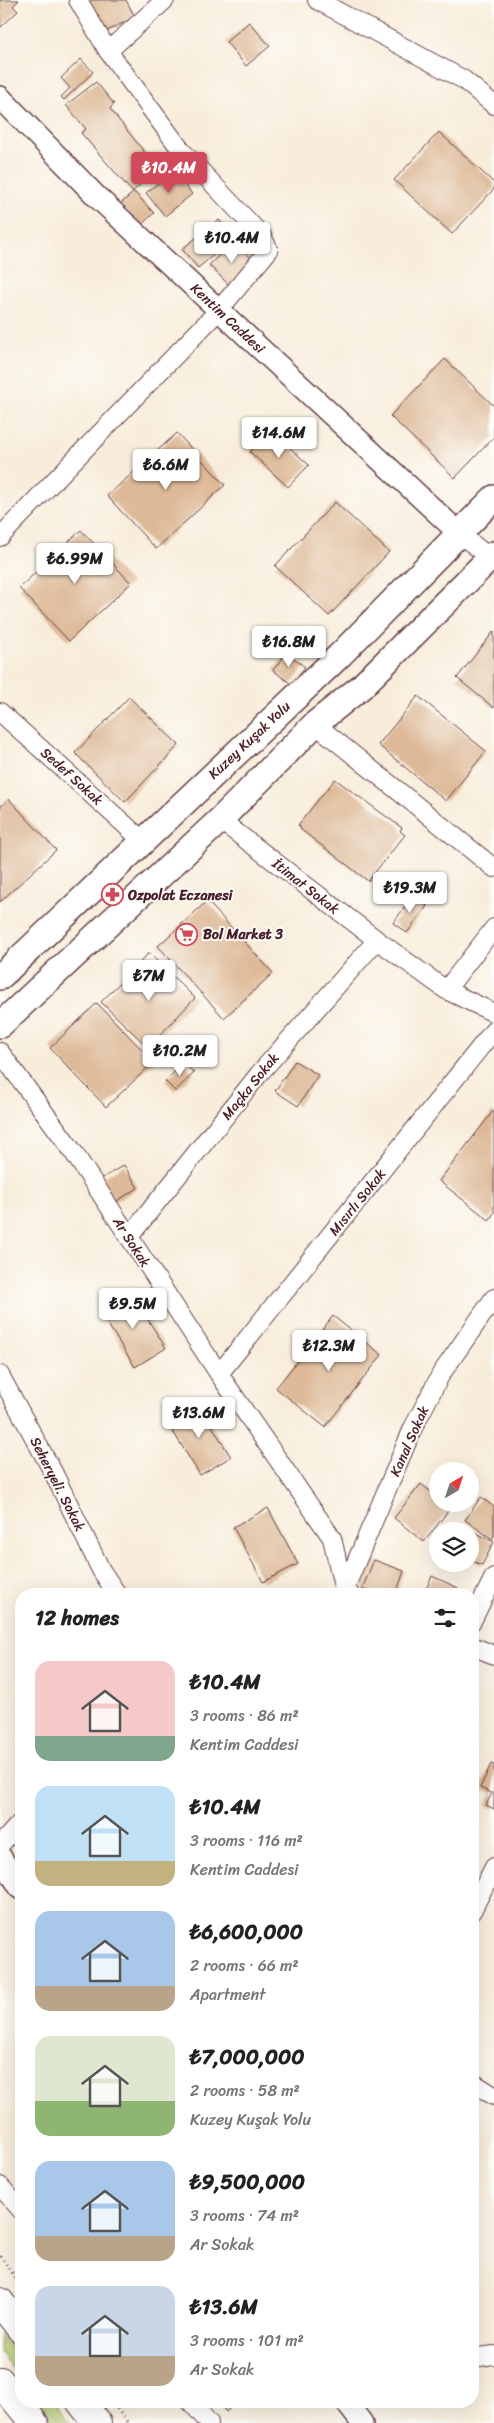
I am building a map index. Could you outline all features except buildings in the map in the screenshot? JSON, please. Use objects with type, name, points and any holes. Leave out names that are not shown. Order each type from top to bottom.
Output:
[{"type":"highway","points":[[0,2302],[15,2321]]},
{"type":"highway","points":[[0,2381],[15,2400]]},
{"type":"highway","points":[[22,2408],[34,2423]]},
{"type":"highway","points":[[85,2408],[97,2423]]},
{"type":"main road","name":"Kuzey Kuşak Yolu","points":[[0,977],[339,656],[494,498]]},
{"type":"main road","points":[[0,1025],[220,820],[315,724],[361,687],[493,558]]},
{"type":"street","points":[[0,537],[219,310],[269,250],[262,236],[181,150],[108,51],[78,0]]},
{"type":"street","points":[[108,51],[165,0]]},
{"type":"street","points":[[317,0],[456,75],[494,104]]},
{"type":"street","name":"Kentim Caddesi","points":[[0,98],[96,196],[460,534]]},
{"type":"street","points":[[460,534],[493,558]]},
{"type":"street","name":"Sedef Sokak","points":[[0,712],[143,841]]},
{"type":"street","points":[[315,724],[494,868]]},
{"type":"street","name":"İtimat Sokak","points":[[220,820],[377,940],[446,990],[494,1013]]},
{"type":"street","points":[[446,990],[494,928]]},
{"type":"street","name":"Maçka Sokak","points":[[129,1238],[259,1074],[377,940]]},
{"type":"street","name":"Mısırlı Sokak","points":[[219,1374],[494,1030]]},
{"type":"street","name":"Ar Sokak","points":[[0,1052],[72,1150],[219,1374],[332,1538],[345,1588]]},
{"type":"street","name":"Kanal Sokak","points":[[348,1588],[413,1428],[441,1374],[494,1298]]},
{"type":"street","name":"Seheryeli. Sokak","points":[[0,1375],[53,1472],[101,1570],[112,1588]]},
{"type":"street","points":[[479,1607],[494,1577]]},
{"type":"street","points":[[479,1649],[494,1655]]},
{"type":"street","points":[[0,1845],[15,1829]]},
{"type":"street","points":[[0,1856],[15,1880]]},
{"type":"street","points":[[479,1896],[494,1867]]},
{"type":"street","points":[[479,2086],[494,2096]]},
{"type":"street","points":[[0,2186],[15,2203]]},
{"type":"street","points":[[479,2357],[494,2355]]},
{"type":"street","points":[[196,2408],[209,2423]]},
{"type":"street","points":[[350,2408],[362,2423]]},
{"type":"path","points":[[0,2256],[15,2277]]},
{"type":"path","points":[[116,2408],[128,2423]]},
{"type":"green space","points":[[0,2333],[15,2353],[15,2372],[0,2353]]},
{"type":"green space","points":[[43,2408],[58,2408],[70,2423],[55,2423]]},
{"type":"place","name":"Ozpolat Eczanesi","points":[[112,895]]},
{"type":"place","name":"Bol Market 3","points":[[187,934]]}]
